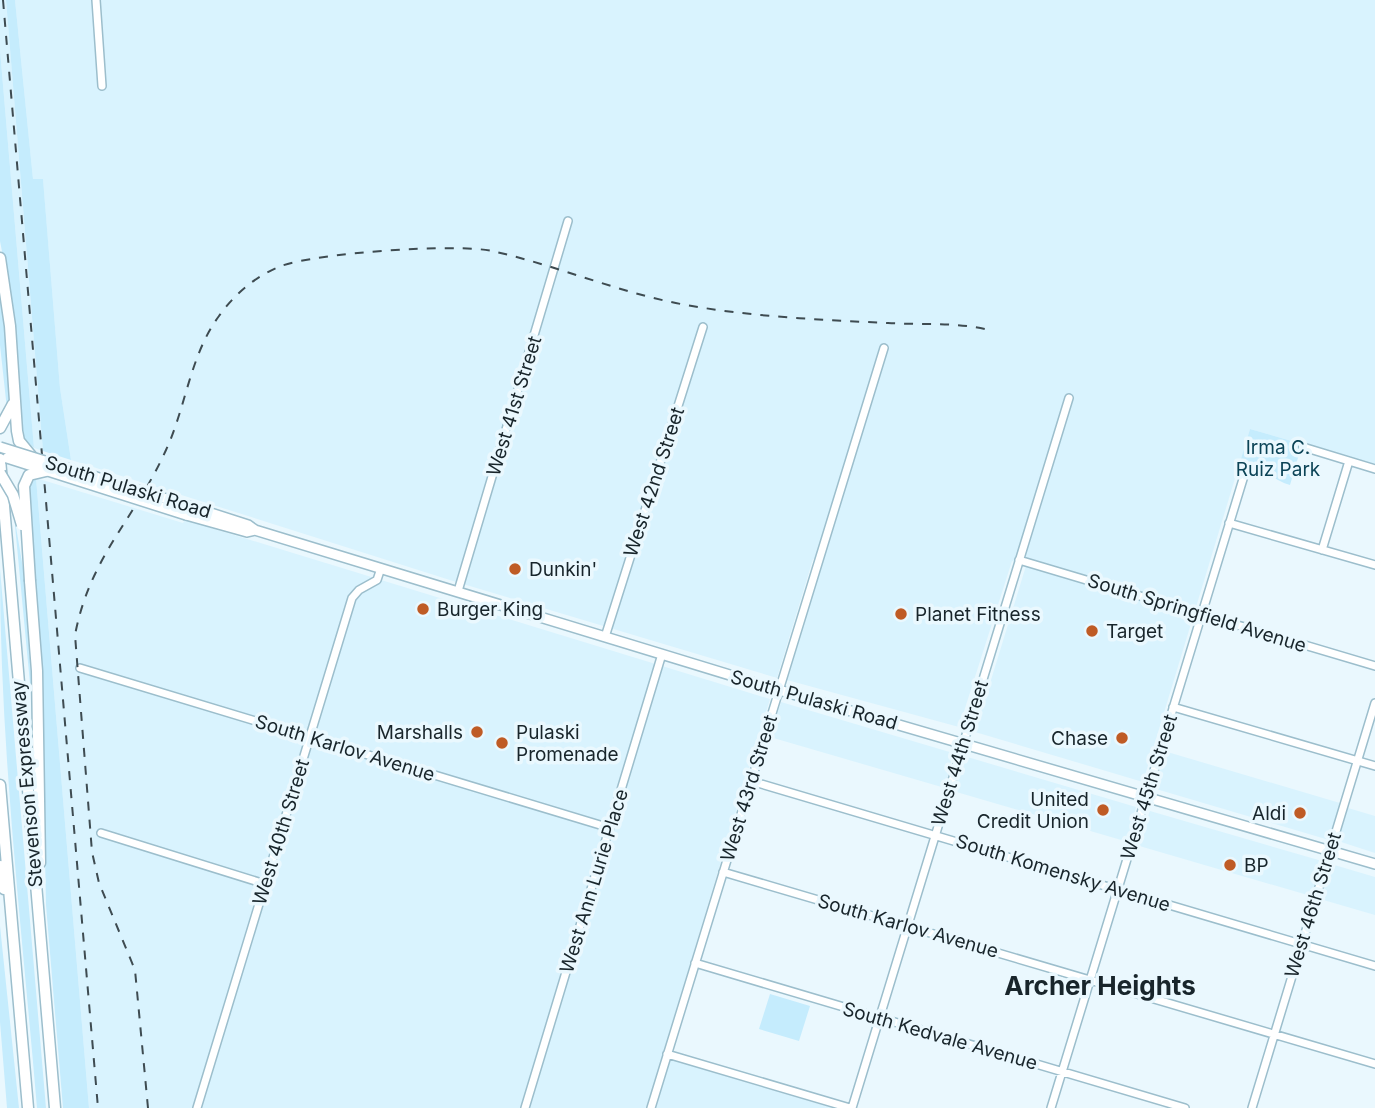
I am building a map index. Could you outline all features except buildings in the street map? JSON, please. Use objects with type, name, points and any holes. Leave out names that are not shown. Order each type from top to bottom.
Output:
[{"type":"highway","points":[[0,258],[10,326],[19,441],[33,458]]},
{"type":"highway","points":[[0,428],[12,410],[15,392]]},
{"type":"highway","points":[[1,457],[33,458]]},
{"type":"highway","name":"Stevenson Expressway","points":[[1,457],[55,1108]]},
{"type":"highway","points":[[38,905],[40,773],[35,643],[24,486],[29,475],[46,471]]},
{"type":"highway","points":[[0,472],[13,495],[20,516],[30,581]]},
{"type":"highway","name":"Stevenson Expressway","points":[[0,785],[28,1108]]},
{"type":"highway","points":[[0,866],[12,926]]},
{"type":"main road","name":"South Pulaski Road","points":[[0,447],[248,525],[255,530],[779,690],[1375,864]]},
{"type":"main road","name":"South Pulaski Road","points":[[1,457],[198,518],[247,531],[255,530]]},
{"type":"street","points":[[96,0],[102,86]]},
{"type":"street","name":"West 41st Street","points":[[458,592],[568,221]]},
{"type":"street","name":"West 42nd Street","points":[[605,637],[703,327]]},
{"type":"street","name":"West 43rd Street","points":[[651,1108],[884,348]]},
{"type":"street","name":"West 44th Street","points":[[851,1108],[1069,398]]},
{"type":"street","points":[[1303,447],[1375,468]]},
{"type":"street","points":[[1322,550],[1349,461]]},
{"type":"street","name":"West 45th Street","points":[[1051,1108],[1247,466]]},
{"type":"street","points":[[1229,523],[1375,565]]},
{"type":"street","name":"South Springfield Avenue","points":[[1019,560],[1375,666]]},
{"type":"street","name":"West 40th Street","points":[[197,1108],[352,598],[359,590],[377,580],[381,568]]},
{"type":"street","name":"West Ann Lurie Place","points":[[525,1108],[662,654]]},
{"type":"street","name":"South Karlov Avenue","points":[[80,668],[610,828]]},
{"type":"street","name":"West 46th Street","points":[[1252,1108],[1375,703]]},
{"type":"street","points":[[1173,707],[1375,766]]},
{"type":"street","name":"South Komensky Avenue","points":[[751,780],[1375,965]]},
{"type":"street","points":[[101,833],[265,884]]},
{"type":"street","name":"South Karlov Avenue","points":[[723,872],[1375,1064]]},
{"type":"street","name":"South Kedvale Avenue","points":[[695,963],[1185,1108]]},
{"type":"street","points":[[667,1054],[851,1108]]},
{"type":"shaded area","points":[[0,0],[6,0],[43,451],[34,448],[0,50]]},
{"type":"shaded area","points":[[15,0],[1375,0],[1375,465],[1250,429],[1143,782],[975,732],[1026,566],[1012,561],[959,727],[787,680],[823,561],[813,559],[777,678],[453,581],[71,460],[60,388],[43,180],[33,179]]},
{"type":"shaded area","points":[[36,478],[183,523],[185,520],[770,699],[662,1057],[833,1108],[89,1108]]},
{"type":"shaded area","points":[[781,702],[953,753],[945,788],[770,737]]},
{"type":"shaded area","points":[[1164,751],[1340,803],[1329,840],[1156,789]]},
{"type":"shaded area","points":[[964,756],[1136,807],[1128,842],[953,791]]},
{"type":"shaded area","points":[[1348,808],[1375,816],[1375,853],[1338,841]]},
{"type":"shaded area","points":[[1150,811],[1322,861],[1311,896],[1136,845]]},
{"type":"shaded area","points":[[1331,864],[1375,877],[1375,915],[1320,899]]},
{"type":"green space","points":[[6,0],[15,0],[33,179],[43,179],[60,388],[71,460],[43,451]]},
{"type":"green space","points":[[0,50],[34,448],[24,439],[9,288],[0,241]]},
{"type":"green space","points":[[0,281],[11,390],[7,409],[0,345]]},
{"type":"green space","name":"Irma C. Ruiz Park","points":[[1250,429],[1302,444],[1290,485],[1240,462]]},
{"type":"green space","points":[[36,478],[89,1108],[63,1108],[46,905],[41,655],[27,486]]},
{"type":"green space","points":[[14,515],[25,580],[35,736]]},
{"type":"green space","points":[[0,569],[46,1108],[37,1108],[13,839],[4,704]]},
{"type":"green space","points":[[0,926],[19,1108],[7,1108],[0,1022]]},
{"type":"green space","points":[[770,994],[810,1006],[799,1041],[759,1029]]},
{"type":"railway","points":[[3,0],[98,1108]]},
{"type":"railway","points":[[148,1108],[135,970],[99,883],[92,852],[75,635],[91,582],[166,450],[201,347],[219,316],[238,294],[271,270],[299,261],[354,253],[474,249],[517,257],[642,295],[692,306],[790,318],[985,329]]},
{"type":"place","name":"Dunkin'","points":[[515,569]]},
{"type":"place","name":"Burger King","points":[[423,609]]},
{"type":"place","name":"Planet Fitness","points":[[901,614]]},
{"type":"place","name":"Target","points":[[1092,631]]},
{"type":"place","name":"Marshalls","points":[[477,732]]},
{"type":"place","name":"Chase","points":[[1122,738]]},
{"type":"place","name":"Pulaski Promenade","points":[[502,743]]},
{"type":"place","name":"United Credit Union","points":[[1103,810]]},
{"type":"place","name":"Aldi","points":[[1300,813]]},
{"type":"place","name":"BP","points":[[1230,865]]},
{"type":"district","name":"Archer Heights","points":[[1100,985]]}]
